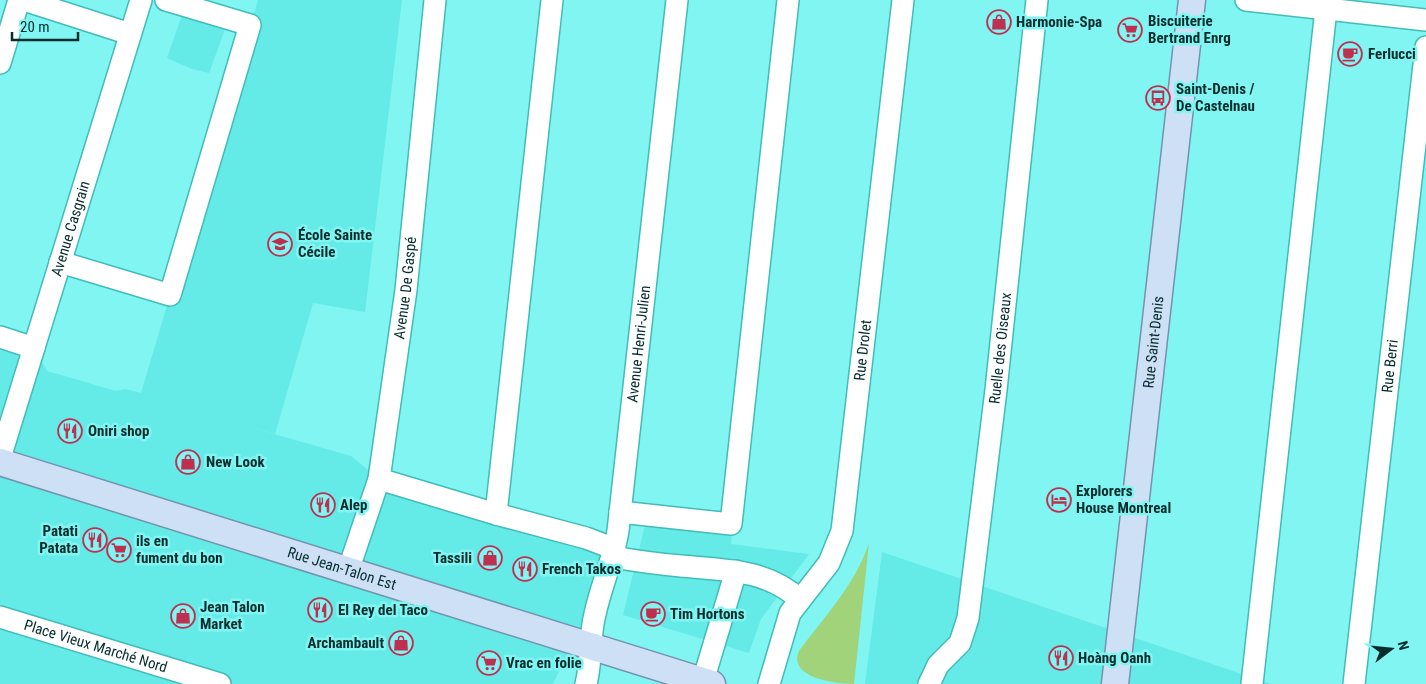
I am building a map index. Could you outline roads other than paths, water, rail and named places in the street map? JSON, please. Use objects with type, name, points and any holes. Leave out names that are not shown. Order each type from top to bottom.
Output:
[{"type":"main road","name":"Rue Saint-Denis","points":[[1115,684],[1192,0]]},
{"type":"main road","name":"Rue Jean-Talon Est","points":[[0,462],[707,682]]},
{"type":"street","points":[[0,63],[19,0]]},
{"type":"street","points":[[24,0],[130,34]]},
{"type":"street","name":"Avenue Casgrain","points":[[0,458],[141,0]]},
{"type":"street","points":[[60,262],[170,294],[250,25],[166,0]]},
{"type":"street","name":"Avenue De Gaspé","points":[[348,571],[378,479],[406,290],[435,0]]},
{"type":"street","points":[[496,514],[552,0]]},
{"type":"street","name":"Avenue Henri-Julien","points":[[586,684],[595,614],[614,553],[620,512],[677,0]]},
{"type":"street","points":[[620,512],[731,524],[788,0]]},
{"type":"street","name":"Rue Drolet","points":[[769,684],[787,620],[829,563],[842,531],[903,0]]},
{"type":"street","name":"Ruelle des Oiseaux","points":[[929,684],[938,665],[960,644],[969,610],[996,390],[1037,0]]},
{"type":"street","points":[[1246,0],[1326,4],[1426,20]]},
{"type":"street","points":[[1252,684],[1326,4]]},
{"type":"street","name":"Rue Berri","points":[[1354,684],[1426,47]]},
{"type":"street","points":[[0,337],[34,348]]},
{"type":"street","points":[[378,479],[586,538],[614,553],[736,571],[775,582],[788,589],[800,600]]},
{"type":"street","points":[[707,682],[736,571]]},
{"type":"street","name":"Place Vieux Marché Nord","points":[[0,617],[219,684]]},
{"type":"place","name":"Harmonie-Spa","points":[[999,22]]},
{"type":"place","name":"Biscuiterie Bertrand Enrg","points":[[1130,30]]},
{"type":"place","name":"Ferlucci","points":[[1350,54]]},
{"type":"place","name":"Saint-Denis / De Castelnau","points":[[1158,98]]},
{"type":"place","name":"École Sainte Cécile","points":[[280,244]]},
{"type":"place","name":"Oniri shop","points":[[70,431]]},
{"type":"place","name":"New Look","points":[[188,462]]},
{"type":"place","name":"Explorers House Montreal","points":[[1059,500]]},
{"type":"place","name":"Alep","points":[[323,505]]},
{"type":"place","name":"Patati Patata","points":[[95,540]]},
{"type":"place","name":"ils en fument du bon","points":[[119,550]]},
{"type":"place","name":"Tassili","points":[[490,558]]},
{"type":"place","name":"French Takos","points":[[525,569]]},
{"type":"place","name":"El Rey del Taco","points":[[320,610]]},
{"type":"place","name":"Tim Hortons","points":[[653,614]]},
{"type":"place","name":"Jean Talon Market","points":[[183,616]]},
{"type":"place","name":"Archambault","points":[[401,643]]},
{"type":"place","name":"Hoàng Oanh","points":[[1061,658]]},
{"type":"place","name":"Vrac en folie","points":[[489,663]]}]
